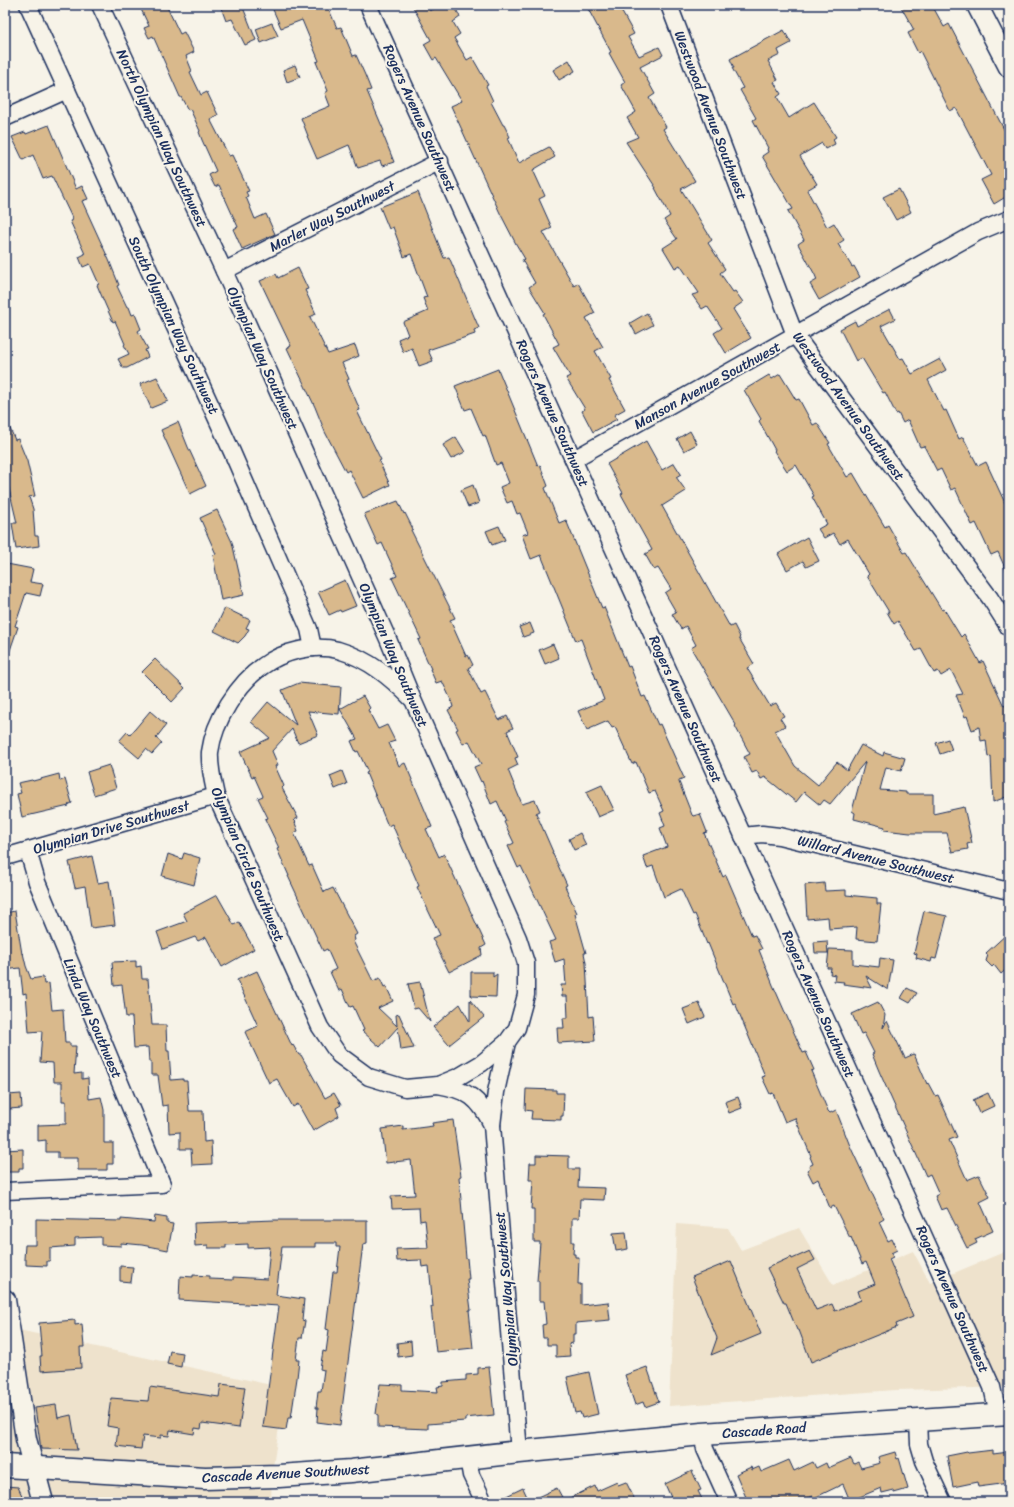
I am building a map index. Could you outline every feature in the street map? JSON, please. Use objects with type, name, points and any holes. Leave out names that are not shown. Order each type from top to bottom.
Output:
[{"type":"main road","name":"Cascade Road","points":[[519,1452],[702,1434],[1003,1414]]},
{"type":"main road","name":"Cascade Avenue Southwest","points":[[5,1466],[206,1478],[351,1471],[519,1452]]},
{"type":"street","name":"South Olympian Way Southwest","points":[[28,5],[236,459],[309,629],[313,648]]},
{"type":"street","name":"North Olympian Way Southwest","points":[[100,5],[224,272]]},
{"type":"street","name":"Rogers Avenue Southwest","points":[[368,5],[440,161],[1003,1414]]},
{"type":"street","name":"Westwood Avenue Southwest","points":[[669,5],[795,335],[990,598],[1009,628]]},
{"type":"street","points":[[977,5],[1009,67]]},
{"type":"street","points":[[5,118],[67,90]]},
{"type":"street","name":"Marler Way Southwest","points":[[224,272],[440,161]]},
{"type":"street","name":"Manson Avenue Southwest","points":[[574,459],[978,232],[1009,219]]},
{"type":"street","name":"Olympian Way Southwest","points":[[224,272],[388,639],[413,700],[518,938],[526,963],[526,994],[516,1028],[507,1042],[482,1063]]},
{"type":"street","name":"Olympian Circle Southwest","points":[[413,700],[392,680],[362,659],[337,650],[313,648],[287,653],[263,665],[246,681],[226,708],[216,729],[210,752],[211,775],[216,796],[320,1027],[339,1055],[369,1077],[405,1088],[438,1085],[460,1076],[482,1063]]},
{"type":"street","name":"Olympian Drive Southwest","points":[[5,857],[216,796]]},
{"type":"street","name":"Willard Avenue Southwest","points":[[743,836],[762,834],[779,836],[1009,891]]},
{"type":"street","name":"Linda Way Southwest","points":[[5,1191],[162,1184],[37,882],[28,851]]},
{"type":"street","name":"Olympian Way Southwest","points":[[507,1042],[496,1092],[492,1125],[519,1452]]},
{"type":"street","name":"Olympian Way Southwest","points":[[438,1085],[455,1088],[466,1092],[483,1108],[492,1125]]},
{"type":"street","points":[[5,1300],[26,1439],[43,1502]]},
{"type":"street","points":[[918,1419],[919,1444],[924,1461],[943,1502]]},
{"type":"street","points":[[702,1434],[705,1449],[729,1502]]},
{"type":"street","points":[[468,1458],[471,1475],[484,1502]]},
{"type":"shaded area","points":[[677,1224],[728,1228],[741,1250],[799,1228],[833,1285],[913,1251],[930,1283],[1009,1250],[1009,1387],[896,1390],[669,1406]]},
{"type":"shaded area","points":[[5,1327],[285,1388],[272,1473],[271,1502],[5,1502]]},
{"type":"building","points":[[139,5],[166,5],[180,34],[184,32],[194,52],[186,56],[192,71],[190,72],[201,95],[207,92],[218,115],[210,119],[229,156],[232,155],[249,191],[246,192],[248,196],[246,197],[255,219],[266,214],[275,234],[242,249],[233,229],[238,227],[219,185],[215,187],[209,175],[216,171],[202,140],[200,131],[190,109],[188,110],[180,97],[153,36],[149,38],[144,28],[149,26]]},
{"type":"building","points":[[220,5],[242,5],[256,40],[245,45],[232,19],[226,21]]},
{"type":"building","points":[[271,5],[327,5],[337,28],[341,27],[353,56],[356,55],[365,75],[371,90],[367,91],[384,131],[382,132],[394,162],[382,166],[380,161],[358,168],[349,145],[317,159],[301,118],[330,106],[325,93],[328,91],[316,62],[319,61],[302,20],[281,28]]},
{"type":"building","points":[[412,5],[427,5],[430,11],[441,5],[454,5],[460,17],[453,22],[460,34],[454,38],[467,60],[472,57],[488,85],[486,86],[493,101],[491,102],[510,137],[508,138],[519,163],[549,147],[555,157],[533,170],[545,196],[539,199],[552,228],[543,232],[574,286],[578,283],[595,313],[586,318],[603,347],[595,351],[611,379],[609,380],[625,409],[614,415],[617,419],[593,432],[582,411],[585,409],[566,378],[570,376],[553,347],[559,344],[543,314],[545,313],[529,287],[535,283],[522,260],[525,259],[500,213],[451,106],[462,101],[436,58],[433,60],[424,44],[431,40]]},
{"type":"building","points":[[586,5],[618,5],[634,34],[628,37],[639,56],[659,47],[663,55],[640,67],[655,94],[649,98],[666,127],[663,129],[695,181],[681,189],[712,240],[708,243],[725,269],[720,273],[733,292],[735,291],[743,302],[733,309],[751,338],[726,353],[714,333],[722,328],[707,306],[702,309],[692,295],[699,293],[680,265],[675,268],[663,248],[677,239],[664,220],[670,216],[656,188],[626,142],[638,137],[627,118],[636,112],[621,85],[625,82],[609,53],[611,52]]},
{"type":"building","points":[[900,5],[932,5],[944,27],[949,24],[1009,139],[1009,195],[994,204],[981,180],[991,175],[956,108],[950,111],[920,51],[918,53],[908,33],[914,30]]},
{"type":"building","points":[[272,23],[278,36],[261,43],[256,29]]},
{"type":"building","points":[[784,30],[791,43],[778,50],[780,55],[768,61],[778,80],[774,82],[781,94],[777,97],[789,118],[814,102],[836,137],[833,139],[835,144],[825,149],[822,143],[800,156],[817,184],[807,190],[827,227],[834,223],[844,240],[838,244],[860,277],[819,300],[810,284],[817,280],[798,244],[804,240],[788,211],[793,209],[762,156],[768,152],[768,148],[753,120],[756,118],[740,90],[743,88],[732,68],[734,68],[730,59]]},
{"type":"building","points":[[569,60],[575,71],[559,80],[553,70]]},
{"type":"building","points":[[295,65],[300,77],[287,82],[283,70]]},
{"type":"building","points":[[49,125],[76,189],[82,186],[88,199],[82,201],[109,260],[119,285],[117,286],[132,315],[135,314],[141,329],[138,331],[148,349],[145,350],[148,357],[127,368],[123,368],[118,359],[129,354],[115,321],[113,322],[105,304],[97,285],[99,284],[90,264],[83,267],[79,257],[85,254],[70,221],[73,220],[52,176],[43,179],[33,155],[23,160],[12,137],[25,132],[26,134]]},
{"type":"building","points":[[899,189],[911,212],[896,220],[883,197]]},
{"type":"building","points":[[418,192],[444,258],[449,257],[479,328],[474,330],[475,334],[428,350],[433,361],[419,366],[412,348],[403,352],[398,339],[408,335],[403,322],[428,311],[423,298],[427,297],[411,254],[404,257],[393,227],[389,229],[380,207]]},
{"type":"building","points":[[298,268],[308,289],[305,290],[316,314],[310,317],[328,354],[355,345],[359,356],[342,363],[349,379],[347,380],[360,410],[357,411],[381,460],[379,461],[390,485],[363,498],[349,470],[346,472],[325,432],[287,348],[291,346],[260,281],[276,274],[278,278]]},
{"type":"building","points":[[890,309],[895,319],[881,326],[900,359],[903,358],[912,374],[940,359],[946,370],[928,380],[944,411],[946,410],[959,439],[963,437],[978,466],[986,462],[1005,503],[1009,501],[1009,577],[998,552],[991,555],[976,523],[972,525],[955,488],[951,490],[941,469],[937,471],[924,446],[920,447],[908,420],[903,423],[898,413],[896,414],[885,392],[883,393],[862,358],[856,361],[840,329],[855,321],[857,326]]},
{"type":"building","points":[[647,313],[653,325],[636,334],[630,323]]},
{"type":"building","points":[[498,369],[538,466],[540,465],[548,486],[545,488],[559,523],[566,520],[602,608],[604,607],[628,667],[630,666],[642,697],[645,696],[658,725],[660,724],[684,778],[679,780],[679,782],[692,815],[700,814],[707,832],[704,833],[723,877],[726,875],[752,936],[755,935],[762,949],[759,950],[773,985],[803,1053],[806,1052],[814,1070],[811,1071],[828,1111],[830,1113],[836,1110],[850,1146],[884,1219],[879,1222],[888,1241],[892,1239],[897,1250],[891,1253],[893,1257],[889,1259],[913,1317],[896,1324],[897,1327],[811,1362],[799,1330],[797,1330],[786,1303],[784,1303],[767,1268],[791,1257],[792,1259],[810,1251],[815,1260],[797,1269],[816,1310],[832,1304],[835,1311],[861,1300],[858,1291],[875,1284],[866,1262],[862,1264],[851,1237],[850,1238],[834,1206],[830,1208],[818,1179],[813,1182],[807,1170],[810,1168],[809,1166],[813,1164],[795,1118],[785,1122],[773,1093],[770,1094],[762,1077],[765,1076],[735,1003],[733,1004],[695,914],[693,915],[681,889],[664,897],[653,866],[647,868],[643,856],[667,847],[660,828],[665,826],[660,813],[664,811],[655,791],[649,793],[636,762],[632,764],[615,727],[612,728],[608,721],[587,730],[578,711],[604,700],[581,639],[576,641],[541,555],[531,559],[522,535],[528,533],[520,513],[517,514],[512,501],[507,503],[500,487],[509,483],[501,463],[496,465],[485,435],[483,436],[471,408],[465,410],[455,386]]},
{"type":"building","points":[[780,374],[796,400],[799,399],[813,425],[817,423],[830,443],[828,444],[847,477],[853,473],[885,527],[888,525],[904,553],[906,552],[942,610],[944,609],[961,637],[964,634],[980,663],[983,661],[1004,706],[1009,704],[1009,796],[993,802],[991,756],[988,757],[986,740],[981,741],[979,727],[972,730],[967,716],[965,717],[956,695],[963,694],[951,670],[941,676],[938,671],[934,673],[921,649],[916,651],[898,621],[894,624],[887,612],[889,612],[867,576],[869,574],[848,539],[840,544],[833,533],[824,538],[818,529],[827,524],[812,497],[814,496],[796,465],[787,471],[774,451],[775,450],[759,421],[761,419],[744,390],[769,375],[772,379]]},
{"type":"building","points":[[157,377],[168,401],[151,408],[140,384]]},
{"type":"building","points":[[5,417],[15,440],[18,439],[27,461],[35,496],[29,497],[33,509],[35,536],[38,536],[39,546],[16,549],[12,523],[17,523],[5,472]]},
{"type":"building","points":[[178,422],[206,486],[190,494],[161,430]]},
{"type":"building","points":[[690,431],[697,444],[684,451],[677,439]]},
{"type":"building","points":[[456,437],[465,452],[451,459],[443,445]]},
{"type":"building","points":[[646,441],[662,470],[674,463],[681,474],[676,477],[686,491],[662,506],[730,627],[734,625],[740,637],[739,638],[754,664],[747,668],[770,706],[776,703],[784,716],[780,718],[785,726],[775,731],[795,766],[818,785],[837,762],[847,770],[861,745],[883,756],[884,752],[905,758],[901,771],[886,767],[880,790],[906,792],[906,794],[933,794],[933,814],[964,807],[972,843],[967,844],[968,849],[952,852],[947,833],[910,833],[884,830],[885,827],[854,819],[855,813],[852,811],[865,762],[830,804],[824,800],[820,805],[804,792],[796,802],[765,777],[761,779],[757,771],[752,773],[744,757],[750,754],[735,726],[736,725],[691,648],[696,645],[686,626],[681,629],[672,614],[676,612],[665,593],[671,589],[658,568],[654,570],[645,554],[652,550],[621,494],[623,493],[607,464]]},
{"type":"building","points":[[473,485],[479,503],[468,507],[461,490]]},
{"type":"building","points":[[398,501],[413,529],[411,530],[455,618],[450,620],[466,656],[468,655],[473,665],[468,668],[481,694],[485,692],[499,720],[507,716],[513,728],[507,731],[518,757],[515,758],[518,765],[508,770],[522,804],[535,800],[540,811],[536,813],[567,885],[565,886],[577,913],[575,914],[586,953],[584,953],[586,963],[589,1017],[593,1016],[595,1041],[558,1043],[557,1028],[564,1028],[563,1018],[568,1018],[567,996],[562,996],[561,985],[566,985],[564,959],[555,962],[549,942],[556,940],[521,866],[518,868],[508,846],[514,843],[504,822],[506,821],[497,801],[491,804],[482,781],[481,782],[474,767],[481,764],[469,741],[463,744],[456,730],[458,729],[448,710],[453,707],[451,700],[442,681],[436,683],[418,640],[421,639],[392,578],[397,576],[382,543],[378,545],[364,514]]},
{"type":"building","points":[[217,510],[232,542],[244,595],[221,600],[213,555],[216,554],[200,518]]},
{"type":"building","points":[[499,526],[505,540],[492,545],[486,531]]},
{"type":"building","points":[[807,537],[819,561],[806,567],[803,561],[787,570],[778,554]]},
{"type":"building","points":[[7,564],[33,569],[30,582],[43,584],[40,596],[26,593],[15,626],[18,627],[7,659],[5,659],[5,571]]},
{"type":"building","points":[[345,580],[356,606],[341,612],[340,610],[329,615],[318,592]]},
{"type":"building","points":[[225,608],[250,620],[246,628],[249,629],[238,643],[214,631]]},
{"type":"building","points":[[530,623],[534,633],[523,637],[519,627]]},
{"type":"building","points":[[553,644],[559,658],[545,664],[539,650]]},
{"type":"building","points":[[155,659],[185,688],[172,702],[142,672]]},
{"type":"building","points":[[299,683],[341,687],[339,714],[308,711],[318,735],[298,743],[292,729],[272,751],[278,765],[275,766],[284,786],[282,788],[298,818],[294,820],[298,831],[294,833],[309,866],[312,865],[324,892],[333,888],[357,934],[354,936],[355,940],[353,941],[373,981],[380,978],[384,987],[386,986],[393,1001],[378,1008],[397,1026],[396,1015],[399,1014],[414,1048],[401,1050],[398,1027],[380,1047],[362,1031],[364,1030],[353,1006],[350,1007],[342,989],[339,991],[330,972],[336,969],[327,949],[323,951],[288,876],[277,849],[279,848],[265,819],[268,818],[258,798],[263,796],[254,776],[252,777],[240,752],[270,738],[251,722],[268,702],[296,725],[282,690]]},
{"type":"building","points":[[363,696],[370,708],[368,710],[378,729],[387,725],[395,741],[389,743],[399,766],[405,763],[432,827],[426,829],[439,857],[444,854],[486,945],[481,948],[482,955],[449,972],[432,938],[440,935],[417,887],[419,886],[392,824],[388,826],[366,773],[368,772],[358,751],[356,752],[351,741],[357,739],[340,709]]},
{"type":"building","points":[[150,711],[166,725],[156,738],[162,743],[152,754],[146,749],[139,758],[119,741],[127,732],[130,735]]},
{"type":"building","points":[[948,739],[952,750],[940,754],[936,743]]},
{"type":"building","points":[[109,765],[116,788],[94,795],[87,772]]},
{"type":"building","points":[[342,771],[347,784],[335,789],[330,776]]},
{"type":"building","points":[[59,774],[60,781],[65,779],[72,803],[68,805],[69,806],[22,817],[17,794],[21,793],[18,783],[33,781]]},
{"type":"building","points":[[602,785],[614,810],[598,817],[586,792]]},
{"type":"building","points":[[580,833],[586,845],[574,850],[569,839]]},
{"type":"building","points":[[184,853],[200,858],[194,885],[162,876],[168,854],[182,859]]},
{"type":"building","points":[[92,856],[98,883],[109,881],[115,925],[91,928],[85,886],[75,888],[69,862]]},
{"type":"building","points":[[824,883],[825,891],[846,890],[846,895],[877,898],[877,904],[881,904],[877,941],[856,939],[857,927],[829,929],[828,917],[807,919],[805,885]]},
{"type":"building","points":[[217,895],[234,925],[239,922],[254,949],[222,967],[206,937],[198,941],[195,937],[163,949],[157,932],[187,921],[183,913]]},
{"type":"building","points":[[15,911],[22,954],[23,953],[31,979],[43,977],[44,984],[49,983],[52,1010],[63,1009],[65,1043],[70,1043],[70,1046],[76,1046],[74,1074],[82,1073],[82,1079],[88,1078],[89,1099],[101,1097],[104,1110],[104,1143],[113,1143],[113,1164],[107,1164],[107,1170],[78,1170],[78,1158],[58,1158],[58,1152],[46,1152],[46,1140],[38,1141],[38,1125],[66,1124],[66,1101],[62,1101],[62,1082],[54,1082],[53,1063],[40,1062],[42,1031],[29,1032],[26,993],[23,994],[20,968],[5,970],[5,913]]},
{"type":"building","points":[[924,911],[947,916],[936,959],[932,958],[931,962],[916,958],[917,954],[914,953]]},
{"type":"building","points":[[1009,932],[1009,967],[1001,974],[994,965],[992,967],[986,961],[988,955],[986,953]]},
{"type":"building","points":[[827,941],[828,953],[815,953],[814,942]]},
{"type":"building","points":[[829,949],[853,950],[853,964],[879,967],[880,958],[893,960],[888,990],[866,976],[872,988],[843,984],[844,982],[834,981],[835,975],[830,974],[831,968],[827,968]]},
{"type":"building","points":[[136,961],[136,967],[141,966],[142,979],[148,979],[152,1025],[166,1025],[167,1051],[169,1051],[171,1080],[183,1079],[183,1081],[187,1081],[189,1111],[203,1111],[204,1142],[211,1141],[212,1164],[192,1165],[191,1149],[180,1149],[180,1132],[169,1133],[168,1105],[162,1106],[158,1075],[151,1075],[151,1062],[149,1062],[148,1047],[134,1048],[132,1017],[126,1017],[122,985],[114,986],[112,962]]},
{"type":"building","points":[[257,971],[292,1046],[293,1045],[299,1055],[301,1055],[325,1098],[334,1093],[341,1105],[336,1108],[339,1116],[313,1131],[298,1104],[293,1107],[277,1079],[269,1083],[245,1032],[258,1026],[237,980]]},
{"type":"building","points":[[471,972],[493,972],[493,977],[497,974],[496,997],[471,996]]},
{"type":"building","points":[[420,982],[430,1022],[418,1008],[414,1009],[408,984]]},
{"type":"building","points":[[907,988],[917,993],[910,1003],[901,998]]},
{"type":"building","points":[[470,1000],[484,1017],[449,1045],[433,1027],[460,1004],[470,1022]]},
{"type":"building","points":[[878,1002],[885,1015],[883,1028],[887,1021],[905,1058],[914,1054],[927,1084],[928,1083],[935,1096],[938,1095],[957,1137],[949,1140],[967,1180],[979,1175],[990,1197],[980,1202],[993,1231],[975,1239],[977,1243],[967,1248],[947,1208],[941,1210],[935,1196],[939,1194],[930,1174],[926,1176],[879,1071],[872,1054],[874,1053],[864,1033],[861,1034],[852,1014]]},
{"type":"building","points":[[699,1003],[705,1017],[689,1024],[683,1009]]},
{"type":"building","points":[[526,1089],[556,1090],[556,1093],[564,1093],[563,1116],[561,1116],[561,1120],[531,1119],[532,1111],[525,1110]]},
{"type":"building","points":[[988,1093],[994,1106],[979,1113],[973,1100]]},
{"type":"building","points":[[21,1094],[22,1108],[9,1109],[8,1095]]},
{"type":"building","points":[[738,1097],[742,1108],[729,1113],[725,1102]]},
{"type":"building","points":[[453,1120],[461,1176],[459,1177],[469,1279],[467,1279],[471,1310],[469,1310],[473,1348],[436,1352],[431,1307],[433,1307],[429,1266],[422,1267],[421,1260],[397,1261],[396,1249],[428,1248],[425,1220],[420,1221],[419,1208],[392,1209],[391,1196],[415,1195],[411,1160],[386,1163],[382,1129],[403,1126],[403,1130],[433,1126],[432,1123]]},
{"type":"building","points":[[23,1149],[23,1168],[19,1168],[19,1172],[5,1172],[5,1150]]},
{"type":"building","points":[[536,1155],[569,1156],[569,1169],[579,1169],[578,1187],[605,1188],[604,1200],[580,1199],[579,1218],[572,1218],[572,1242],[574,1242],[573,1254],[575,1254],[575,1257],[579,1257],[578,1284],[581,1284],[581,1305],[608,1302],[610,1320],[576,1323],[576,1334],[573,1334],[573,1343],[569,1344],[570,1356],[556,1357],[556,1345],[547,1345],[547,1338],[543,1338],[542,1325],[546,1324],[544,1301],[539,1301],[539,1281],[537,1281],[540,1242],[534,1242],[534,1209],[531,1209],[533,1180],[529,1180],[530,1163],[536,1163]]},
{"type":"building","points":[[155,1216],[167,1218],[167,1223],[173,1224],[168,1250],[121,1243],[121,1246],[101,1245],[101,1237],[75,1238],[75,1246],[50,1248],[50,1261],[47,1261],[47,1266],[26,1265],[26,1259],[24,1259],[25,1245],[36,1245],[36,1219],[121,1221],[121,1219],[154,1222]]},
{"type":"building","points":[[275,1220],[367,1220],[367,1243],[363,1244],[340,1425],[317,1422],[318,1408],[316,1408],[318,1391],[321,1391],[324,1370],[320,1369],[323,1351],[326,1352],[329,1330],[326,1329],[333,1272],[337,1272],[340,1247],[336,1247],[336,1243],[315,1243],[315,1247],[282,1247],[276,1295],[304,1299],[302,1320],[305,1321],[302,1338],[299,1338],[296,1360],[299,1360],[297,1378],[291,1418],[288,1418],[286,1430],[263,1427],[279,1306],[179,1300],[180,1276],[210,1276],[210,1279],[233,1280],[233,1277],[267,1279],[270,1247],[248,1248],[248,1244],[226,1245],[226,1248],[208,1248],[208,1245],[195,1246],[194,1223]]},
{"type":"building","points":[[626,1232],[628,1249],[616,1251],[613,1233]]},
{"type":"building","points":[[731,1261],[761,1334],[711,1355],[717,1338],[692,1277]]},
{"type":"building","points":[[120,1266],[133,1267],[131,1282],[120,1281]]},
{"type":"building","points":[[75,1320],[75,1325],[82,1324],[84,1347],[80,1347],[81,1368],[41,1371],[40,1356],[42,1356],[39,1323]]},
{"type":"building","points":[[411,1341],[412,1355],[398,1357],[397,1343]]},
{"type":"building","points":[[170,1351],[183,1353],[181,1367],[167,1364]]},
{"type":"building","points":[[489,1367],[494,1415],[465,1418],[465,1421],[428,1424],[428,1429],[378,1427],[378,1415],[376,1414],[380,1384],[402,1385],[402,1390],[438,1392],[437,1387],[443,1386],[443,1382],[466,1380],[466,1375],[478,1374],[478,1368]]},
{"type":"building","points":[[647,1367],[659,1402],[645,1407],[643,1402],[635,1405],[625,1375]]},
{"type":"building","points":[[589,1372],[598,1414],[582,1418],[580,1412],[575,1413],[567,1377]]},
{"type":"building","points":[[221,1384],[245,1387],[239,1428],[202,1423],[201,1429],[195,1428],[194,1434],[170,1430],[169,1436],[161,1435],[161,1438],[143,1436],[141,1449],[116,1446],[118,1428],[107,1426],[111,1398],[148,1401],[150,1387],[219,1397]]},
{"type":"building","points":[[56,1405],[58,1418],[71,1415],[77,1450],[41,1449],[35,1408]]},
{"type":"building","points":[[993,1450],[993,1454],[1009,1452],[1009,1483],[978,1487],[977,1482],[953,1487],[947,1456],[967,1452]]},
{"type":"building","points":[[895,1452],[897,1459],[899,1458],[908,1489],[894,1493],[894,1490],[882,1493],[881,1488],[850,1501],[843,1484],[814,1498],[813,1496],[799,1502],[781,1502],[780,1498],[771,1502],[748,1502],[736,1474],[751,1467],[752,1470],[759,1467],[761,1472],[789,1460],[794,1471],[813,1462],[816,1468],[826,1463],[828,1468],[851,1458],[854,1464],[858,1462],[861,1468],[880,1463],[878,1457]]},
{"type":"building","points":[[692,1471],[701,1490],[698,1491],[702,1499],[695,1502],[673,1502],[665,1484]]},
{"type":"building","points":[[617,1482],[618,1485],[626,1482],[636,1502],[494,1502],[523,1488],[529,1501],[557,1488],[564,1501],[595,1486],[597,1491]]},
{"type":"building","points":[[5,1486],[18,1487],[25,1502],[5,1502]]}]
